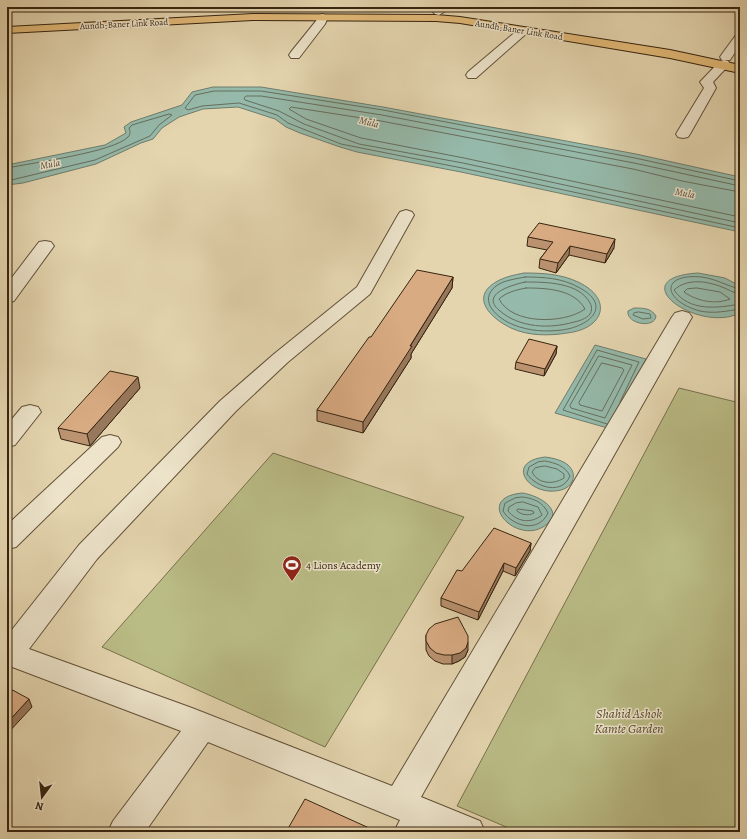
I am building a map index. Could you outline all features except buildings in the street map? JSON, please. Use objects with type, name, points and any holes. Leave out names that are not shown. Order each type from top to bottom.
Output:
[{"type":"main road","name":"Aundh-Baner Link Road","points":[[7,30],[29,26],[253,10],[436,12],[498,19],[725,60],[740,69]]},
{"type":"main road","name":"Aundh-Baner Link Road","points":[[7,24],[29,26],[253,17],[323,17],[436,12],[460,20],[523,31],[670,54],[725,60],[740,60]]},
{"type":"street","points":[[296,55],[321,22],[323,17]]},
{"type":"street","points":[[472,75],[523,31]]},
{"type":"street","points":[[683,134],[710,88],[706,82],[725,60],[740,37]]},
{"type":"street","points":[[406,215],[364,290],[281,358],[228,406],[88,552],[8,653],[202,726],[410,816],[468,832]]},
{"type":"street","points":[[7,297],[45,246]]},
{"type":"street","points":[[410,816],[682,317]]},
{"type":"street","points":[[7,440],[30,412]]},
{"type":"street","points":[[7,540],[110,442]]},
{"type":"street","points":[[125,832],[202,726]]},
{"type":"green space","name":"Shahid Ashok Kamte Garden","points":[[679,388],[740,403],[740,832],[518,832],[457,806]]},
{"type":"green space","name":"4 Lions Academy","points":[[273,453],[464,517],[325,747],[102,647]]},
{"type":"water","name":"Mula","points":[[213,87],[261,87],[383,107],[636,154],[740,177],[740,232],[461,172],[357,152],[300,133],[286,127],[275,119],[238,107],[203,109],[179,117],[162,128],[153,139],[96,164],[23,183],[7,185],[7,165],[105,145],[126,133],[124,127],[131,122],[182,105],[192,92]]},
{"type":"water","points":[[524,273],[565,277],[578,282],[589,289],[597,297],[600,305],[600,312],[596,320],[589,326],[580,330],[553,335],[524,333],[504,324],[486,308],[484,295],[488,288],[499,280]]},
{"type":"water","points":[[698,273],[725,278],[740,286],[740,313],[723,318],[705,316],[688,311],[674,303],[666,293],[666,284],[676,277]]},
{"type":"water","points":[[634,308],[644,308],[652,311],[656,316],[651,323],[646,324],[636,322],[631,319],[628,311]]},
{"type":"water","points":[[595,345],[646,359],[611,429],[555,413]]},
{"type":"water","points":[[545,457],[566,463],[568,465],[573,472],[573,480],[569,486],[561,490],[550,491],[540,489],[531,484],[526,478],[523,472],[525,465],[532,460]]},
{"type":"water","points":[[522,493],[536,497],[548,505],[552,510],[553,516],[543,527],[532,531],[521,530],[511,525],[503,518],[499,510],[501,503],[508,497]]},
{"type":"place","name":"4 Lions Academy","points":[[292,582]]}]
